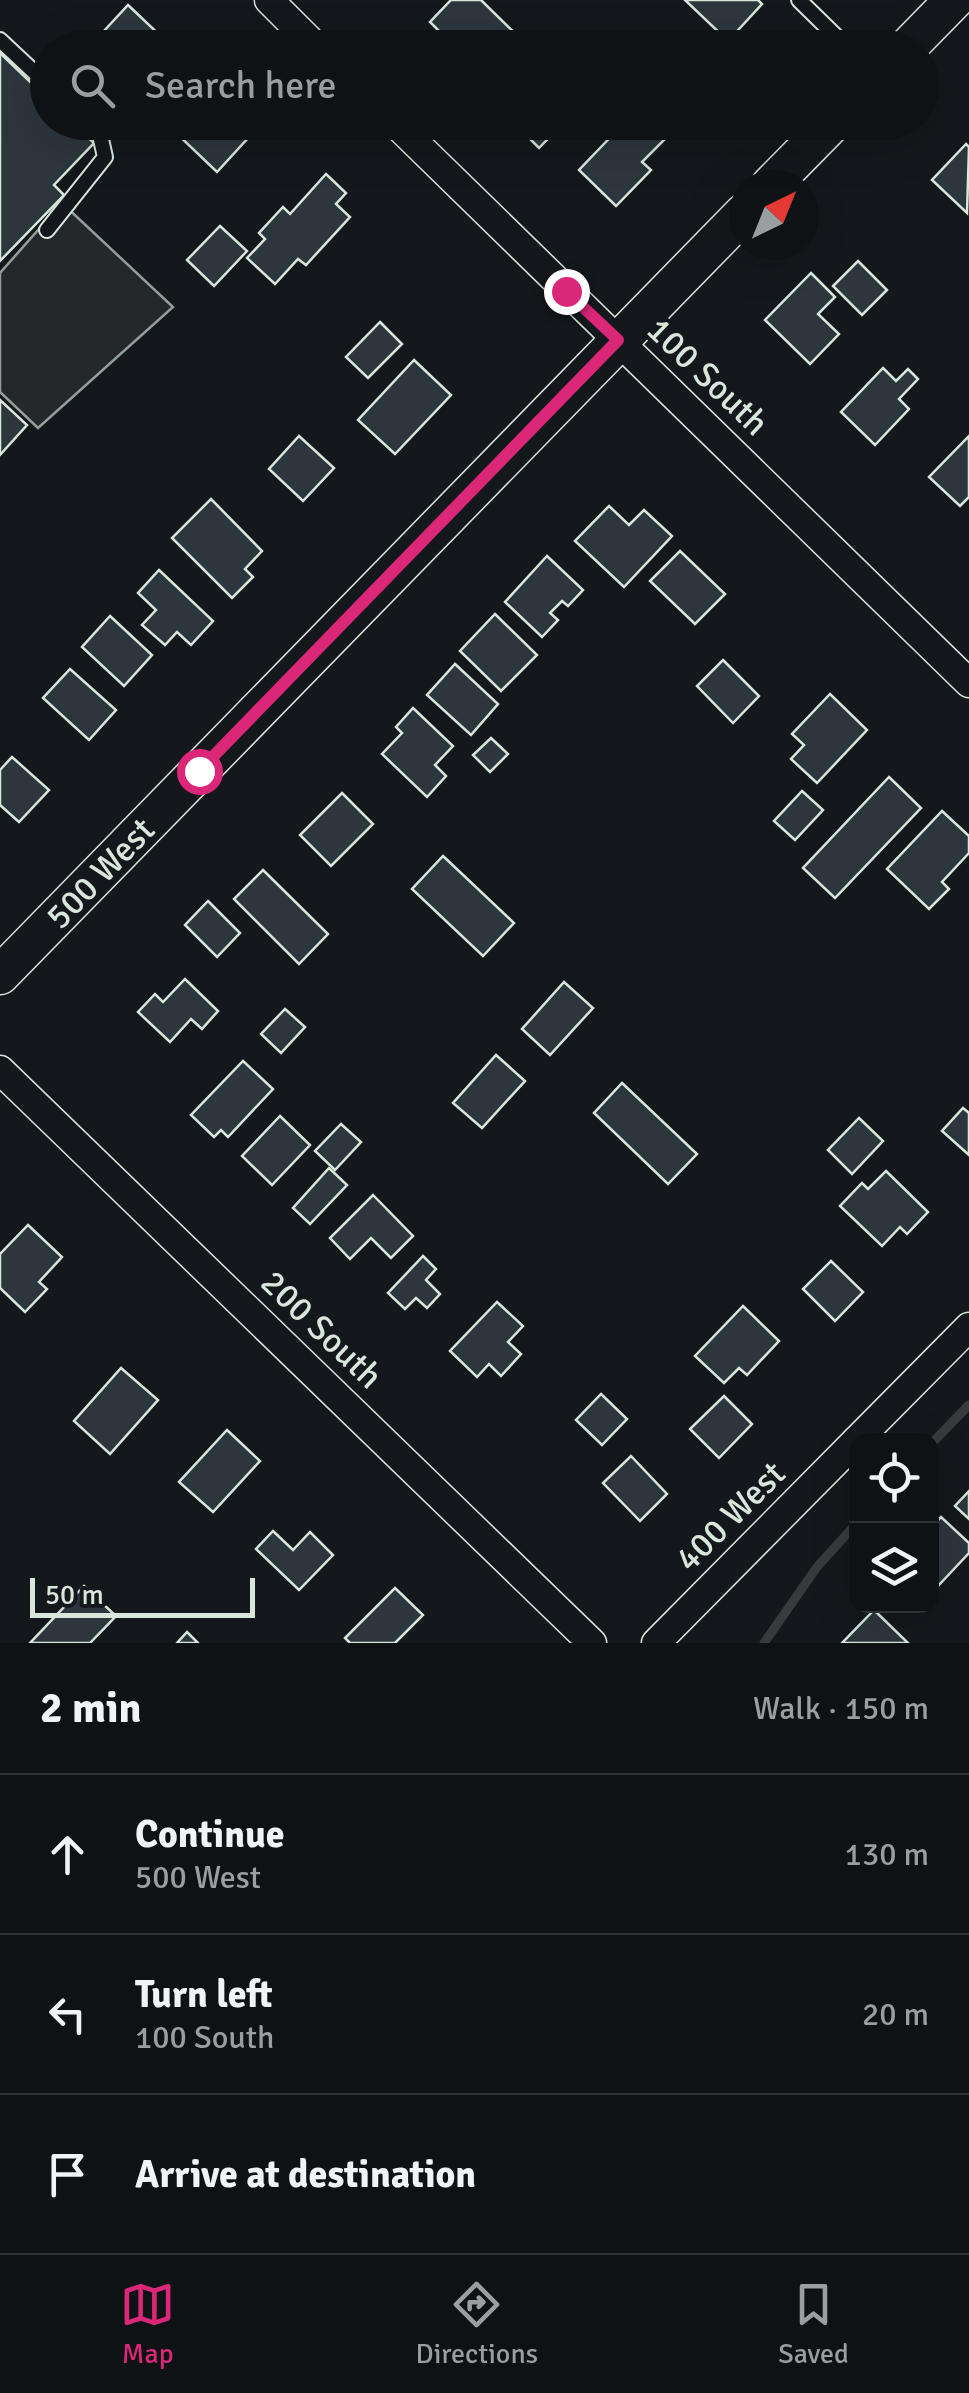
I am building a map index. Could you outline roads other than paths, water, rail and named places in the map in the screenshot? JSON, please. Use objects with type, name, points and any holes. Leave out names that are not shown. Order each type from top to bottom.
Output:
[{"type":"street","points":[[268,0],[299,30]]},
{"type":"street","points":[[925,30],[954,0]]},
{"type":"street","name":"100 South","points":[[412,140],[969,684]]},
{"type":"street","points":[[787,170],[816,140]]},
{"type":"street","name":"500 West","points":[[0,975],[729,228]]},
{"type":"street","name":"200 South","points":[[0,1070],[592,1643]]},
{"type":"street","name":"400 West","points":[[865,1433],[969,1327]]},
{"type":"street","name":"400 West","points":[[656,1643],[849,1449]]},
{"type":"lane","points":[[799,0],[830,30]]},
{"type":"lane","points":[[0,40],[30,68]]},
{"type":"lane","points":[[47,230],[104,158],[101,140]]},
{"type":"waterway","points":[[939,1436],[969,1405]]},
{"type":"waterway","points":[[764,1643],[817,1567],[849,1532]]}]
